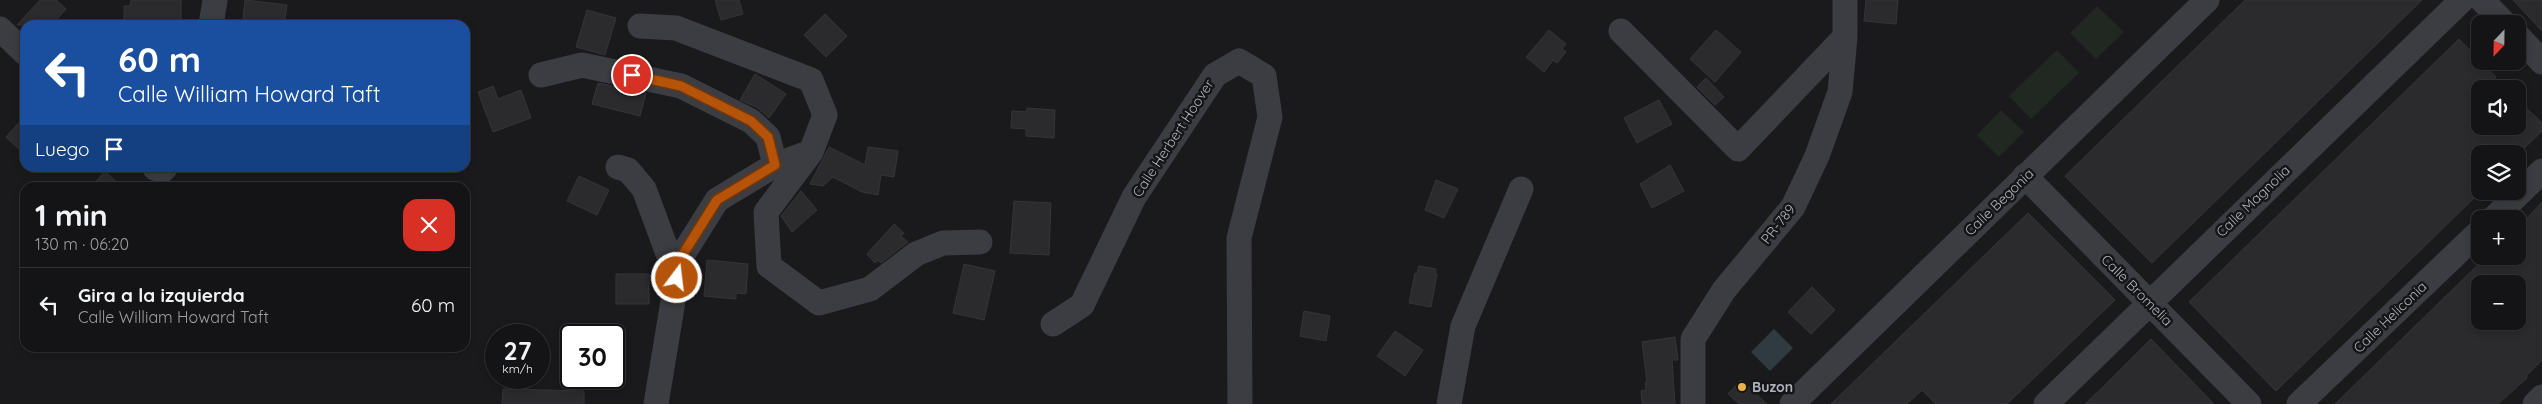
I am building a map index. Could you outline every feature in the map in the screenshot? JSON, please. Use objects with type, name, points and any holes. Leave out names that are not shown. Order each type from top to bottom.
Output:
[{"type":"street","points":[[211,20],[215,0]]},
{"type":"street","name":"PR-789","points":[[1693,404],[1693,339],[1724,290],[1793,207],[1817,156],[1840,92],[1845,36],[1845,0]]},
{"type":"street","name":"Calle Begonia","points":[[1792,404],[2207,0]]},
{"type":"street","name":"Calle Magnolia","points":[[2046,404],[2462,0]]},
{"type":"street","points":[[2482,0],[2496,15]]},
{"type":"street","points":[[640,26],[676,28],[811,80],[825,115],[811,152],[766,212],[769,266],[819,303],[870,289],[916,254],[943,243],[980,242]]},
{"type":"street","points":[[0,30],[20,49]]},
{"type":"street","points":[[1621,31],[1738,149],[1845,36]]},
{"type":"street","points":[[2526,45],[2542,62]]},
{"type":"street","name":"Calle Herbert Hoover","points":[[1053,324],[1082,305],[1134,198],[1215,75],[1239,61],[1264,76],[1270,117],[1240,238],[1240,404]]},
{"type":"street","points":[[541,75],[582,65],[681,86],[751,121],[768,137],[775,165]]},
{"type":"street","points":[[656,404],[680,259],[717,200],[775,165],[811,152]]},
{"type":"street","points":[[618,167],[628,170],[644,189],[677,278]]},
{"type":"street","points":[[2501,210],[2542,171]]},
{"type":"street","name":"Calle Bromelia","points":[[2025,176],[2248,404]]},
{"type":"street","points":[[1449,404],[1463,326],[1521,189]]},
{"type":"street","name":"Calle Heliconia","points":[[2299,404],[2471,240]]},
{"type":"street","points":[[2535,404],[2542,397]]},
{"type":"shaded area","points":[[2097,6],[2124,32],[2096,59],[2070,33]]},
{"type":"shaded area","points":[[2057,50],[2079,73],[2031,119],[2009,96]]},
{"type":"shaded area","points":[[2001,110],[2024,132],[1999,157],[1977,135]]},
{"type":"shaded area","points":[[1774,329],[1793,348],[1770,371],[1751,352]]},
{"type":"building","points":[[40,0],[56,0],[66,9],[56,20],[22,20]]},
{"type":"building","points":[[131,0],[181,0],[181,20],[124,20],[124,6],[130,6]]},
{"type":"building","points":[[245,0],[287,5],[285,20],[243,19]]},
{"type":"building","points":[[715,0],[739,0],[743,14],[721,20]]},
{"type":"building","points":[[1866,0],[1898,0],[1896,24],[1864,21]]},
{"type":"building","points":[[2245,0],[2422,0],[2152,263],[2065,176]]},
{"type":"building","points":[[2513,0],[2542,0],[2542,31]]},
{"type":"building","points":[[587,10],[616,18],[605,55],[576,47]]},
{"type":"building","points":[[825,14],[847,36],[826,57],[804,35]]},
{"type":"building","points":[[1549,30],[1566,44],[1562,49],[1566,52],[1557,63],[1553,60],[1544,72],[1526,57]]},
{"type":"building","points":[[1716,30],[1741,52],[1715,82],[1690,59]]},
{"type":"building","points":[[2459,39],[2471,51],[2471,70],[2489,70],[2496,77],[2493,80],[2471,80],[2471,135],[2526,135],[2526,108],[2542,123],[2542,131],[2526,146],[2471,145],[2472,200],[2276,391],[2189,302]]},
{"type":"building","points":[[755,74],[786,94],[769,118],[758,108],[740,100]]},
{"type":"building","points":[[1706,78],[1724,97],[1715,105],[1697,87]]},
{"type":"building","points":[[598,83],[646,93],[640,116],[592,104]]},
{"type":"building","points":[[493,86],[498,99],[521,90],[531,118],[493,132],[478,92]]},
{"type":"building","points":[[1659,100],[1672,124],[1637,143],[1624,118]]},
{"type":"building","points":[[1027,108],[1055,110],[1054,138],[1026,136],[1026,129],[1011,128],[1012,111],[1027,112]]},
{"type":"building","points":[[20,122],[20,150],[6,137]]},
{"type":"building","points":[[829,147],[865,165],[868,147],[898,151],[894,177],[881,175],[878,195],[862,192],[833,177],[823,186],[810,184]]},
{"type":"building","points":[[1670,165],[1684,191],[1652,208],[1640,184]]},
{"type":"building","points":[[106,172],[117,182],[95,182]]},
{"type":"building","points":[[579,176],[609,190],[597,215],[567,201]]},
{"type":"building","points":[[1436,180],[1458,189],[1444,218],[1425,210]]},
{"type":"building","points":[[801,191],[817,210],[792,232],[781,216]]},
{"type":"building","points":[[1014,201],[1051,203],[1049,255],[1010,253]]},
{"type":"building","points":[[2542,202],[2542,360],[2526,376],[2527,378],[2498,404],[2335,404],[2478,265],[2526,265],[2526,219]]},
{"type":"building","points":[[2028,213],[2115,300],[2007,404],[1936,404],[1922,390],[1907,404],[1831,404]]},
{"type":"building","points":[[894,224],[904,233],[901,236],[908,242],[881,263],[878,260],[875,263],[867,254]]},
{"type":"building","points":[[707,260],[748,264],[746,294],[736,293],[736,299],[704,296]]},
{"type":"building","points":[[964,264],[995,271],[984,320],[953,313]]},
{"type":"building","points":[[1419,266],[1436,269],[1435,274],[1437,274],[1431,307],[1409,303],[1415,273],[1417,274]]},
{"type":"building","points":[[616,274],[649,274],[649,304],[616,304]]},
{"type":"building","points":[[1812,287],[1835,310],[1811,334],[1788,312]]},
{"type":"building","points":[[1304,311],[1330,316],[1326,341],[1300,336]]},
{"type":"building","points":[[1395,331],[1423,350],[1405,376],[1377,356]]},
{"type":"building","points":[[1675,337],[1678,360],[1672,360],[1675,404],[1642,404],[1641,391],[1646,390],[1645,382],[1647,382],[1642,342]]},
{"type":"building","points":[[2151,339],[2214,404],[2085,404],[2104,386]]},
{"type":"building","name":"Buzon","points":[[1741,380],[1767,404],[1739,404],[1728,394]]},
{"type":"building","points":[[503,389],[584,391],[584,404],[502,404]]},
{"type":"place","name":"Buzon","points":[[1742,387]]},
{"type":"route","points":[[632,75],[681,86],[751,121],[768,137],[775,165],[717,200],[680,259],[677,278]]}]
